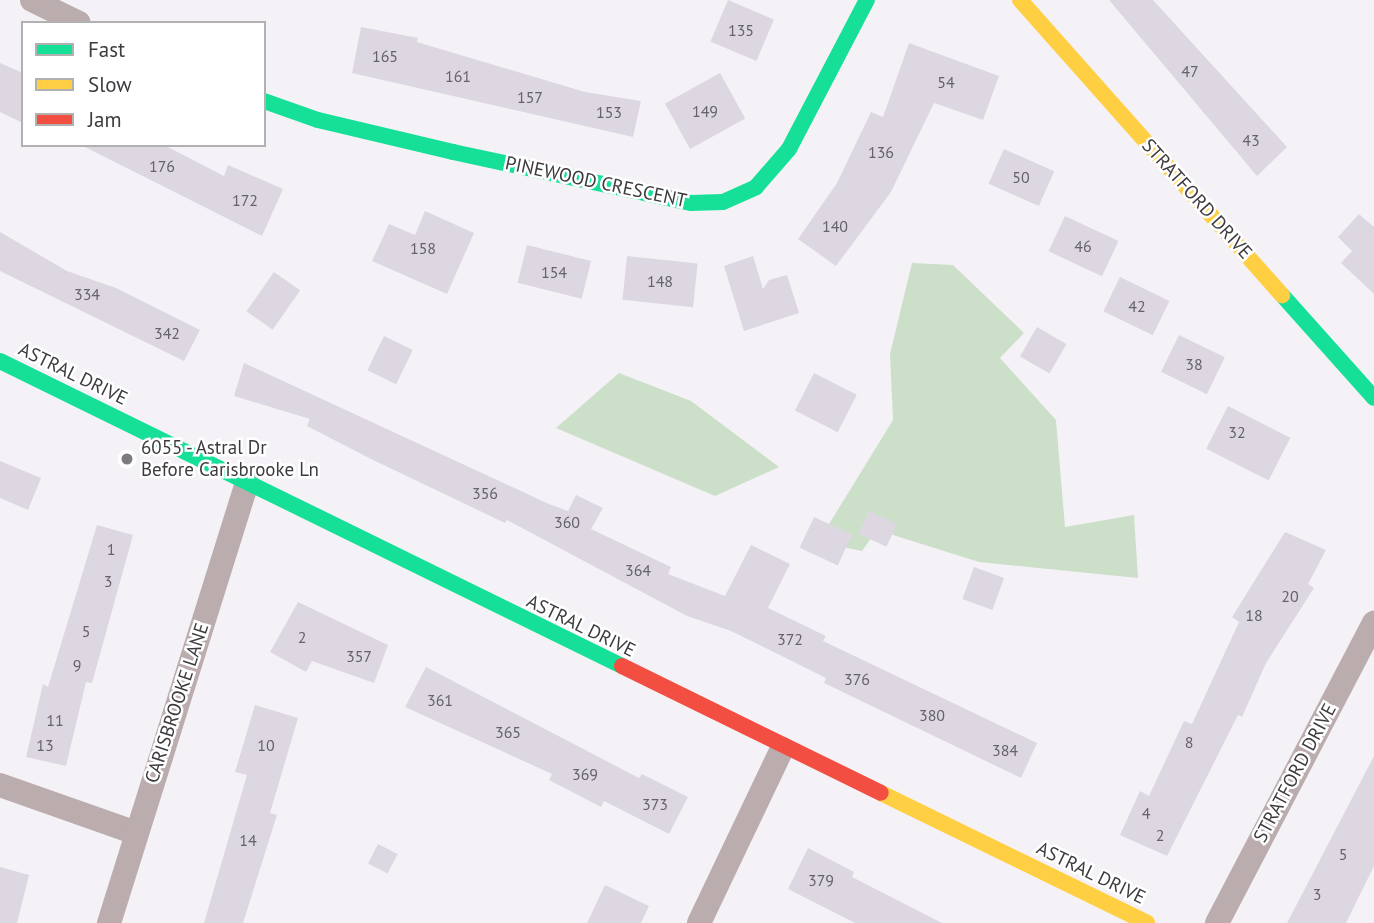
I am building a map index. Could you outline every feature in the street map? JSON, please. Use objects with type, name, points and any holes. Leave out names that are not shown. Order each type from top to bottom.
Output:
[{"type":"street","points":[[32,0],[75,21]]},
{"type":"street","name":"PINEWOOD CRESCENT","points":[[266,102],[318,120],[466,155],[691,204],[723,202],[756,187],[789,149],[867,0]]},
{"type":"street","name":"STRATFORD DRIVE","points":[[1020,0],[1374,398]]},
{"type":"street","name":"ASTRAL DRIVE","points":[[0,361],[782,749],[1147,923]]},
{"type":"street","name":"CARISBROOKE LANE","points":[[109,923],[247,483]]},
{"type":"street","name":"STRATFORD DRIVE","points":[[1217,923],[1374,623]]},
{"type":"street","points":[[699,923],[782,749]]},
{"type":"street","points":[[0,785],[136,833]]},
{"type":"green space","points":[[912,263],[953,265],[1024,333],[1000,358],[1056,420],[1065,527],[1134,515],[1138,578],[979,562],[877,530],[862,551],[818,542],[893,420],[890,354]]},
{"type":"green space","points":[[619,373],[691,401],[779,467],[715,496],[556,428]]},
{"type":"building","points":[[728,0],[774,20],[756,61],[710,41]]},
{"type":"building","points":[[1109,0],[1153,0],[1287,147],[1257,176]]},
{"type":"building","points":[[361,27],[418,38],[417,42],[585,92],[641,101],[633,137],[352,73]]},
{"type":"building","points":[[909,43],[999,76],[983,120],[934,103],[891,192],[836,266],[798,239],[837,183],[871,112],[883,117]]},
{"type":"building","points":[[0,63],[21,72],[21,122],[0,112]]},
{"type":"building","points":[[720,73],[745,118],[690,149],[665,104]]},
{"type":"building","points":[[85,147],[168,147],[224,176],[228,165],[283,189],[262,236]]},
{"type":"building","points":[[1004,149],[1054,171],[1039,206],[989,184]]},
{"type":"building","points":[[425,211],[474,233],[447,294],[372,261],[389,224],[415,235]]},
{"type":"building","points":[[1359,214],[1374,227],[1374,294],[1341,263],[1352,251],[1338,237]]},
{"type":"building","points":[[1065,216],[1118,241],[1102,276],[1049,251]]},
{"type":"building","points":[[0,232],[67,271],[116,288],[200,330],[184,361],[0,271]]},
{"type":"building","points":[[527,245],[591,261],[582,299],[518,283]]},
{"type":"building","points":[[627,256],[698,263],[693,307],[622,300]]},
{"type":"building","points":[[753,256],[763,289],[769,280],[787,275],[799,313],[744,331],[724,266]]},
{"type":"building","points":[[274,272],[300,290],[273,330],[246,311]]},
{"type":"building","points":[[1120,277],[1169,301],[1153,335],[1103,311]]},
{"type":"building","points":[[1037,327],[1066,344],[1049,373],[1020,356]]},
{"type":"building","points":[[1179,335],[1225,357],[1207,394],[1161,372]]},
{"type":"building","points":[[384,336],[413,350],[396,384],[367,370]]},
{"type":"building","points":[[244,363],[549,504],[568,511],[576,495],[603,508],[591,529],[671,567],[668,574],[725,596],[751,545],[790,564],[768,608],[826,636],[823,641],[1037,743],[1021,778],[824,683],[826,678],[731,631],[687,616],[507,520],[505,523],[371,459],[307,426],[310,419],[234,396]]},
{"type":"building","points":[[814,373],[857,395],[838,432],[795,410]]},
{"type":"building","points":[[1228,406],[1290,438],[1269,481],[1206,449]]},
{"type":"building","points":[[0,461],[41,478],[28,510],[0,498]]},
{"type":"building","points":[[869,511],[897,524],[887,547],[858,534]]},
{"type":"building","points":[[814,517],[852,535],[838,566],[800,548]]},
{"type":"building","points":[[97,525],[133,535],[92,683],[86,682],[66,766],[26,757],[43,684],[48,687]]},
{"type":"building","points":[[1285,532],[1326,550],[1308,584],[1314,588],[1266,663],[1242,717],[1238,715],[1167,856],[1120,835],[1140,791],[1149,796],[1184,721],[1192,724],[1239,622],[1232,617]]},
{"type":"building","points":[[974,567],[1004,578],[992,610],[962,599]]},
{"type":"building","points":[[298,602],[388,645],[374,683],[312,661],[306,672],[270,652]]},
{"type":"building","points":[[426,667],[639,778],[642,774],[688,797],[669,834],[604,801],[601,807],[549,780],[552,774],[405,707]]},
{"type":"building","points":[[255,705],[298,718],[270,813],[277,815],[243,923],[204,923],[247,775],[235,772]]},
{"type":"building","points":[[1374,756],[1374,866],[1346,923],[1287,923]]},
{"type":"building","points":[[378,844],[398,854],[388,874],[368,864]]},
{"type":"building","points":[[808,848],[854,872],[852,877],[942,923],[855,923],[788,889]]},
{"type":"building","points":[[0,867],[29,875],[17,923],[0,923]]},
{"type":"building","points":[[605,885],[649,906],[641,923],[587,923]]},
{"type":"traffic: fast","points":[[266,102],[318,120],[453,152],[691,203],[723,202],[756,187],[789,149],[867,0]]},
{"type":"traffic: fast","points":[[1282,295],[1374,398]]},
{"type":"traffic: fast","points":[[0,361],[622,666]]},
{"type":"traffic: slow","points":[[1020,0],[1282,295]]},
{"type":"traffic: slow","points":[[881,793],[1147,923]]},
{"type":"traffic: jam","points":[[622,666],[881,793]]},
{"type":"place","name":"6055 - Astral Dr Before Carisbrooke Ln","points":[[127,459]]}]
